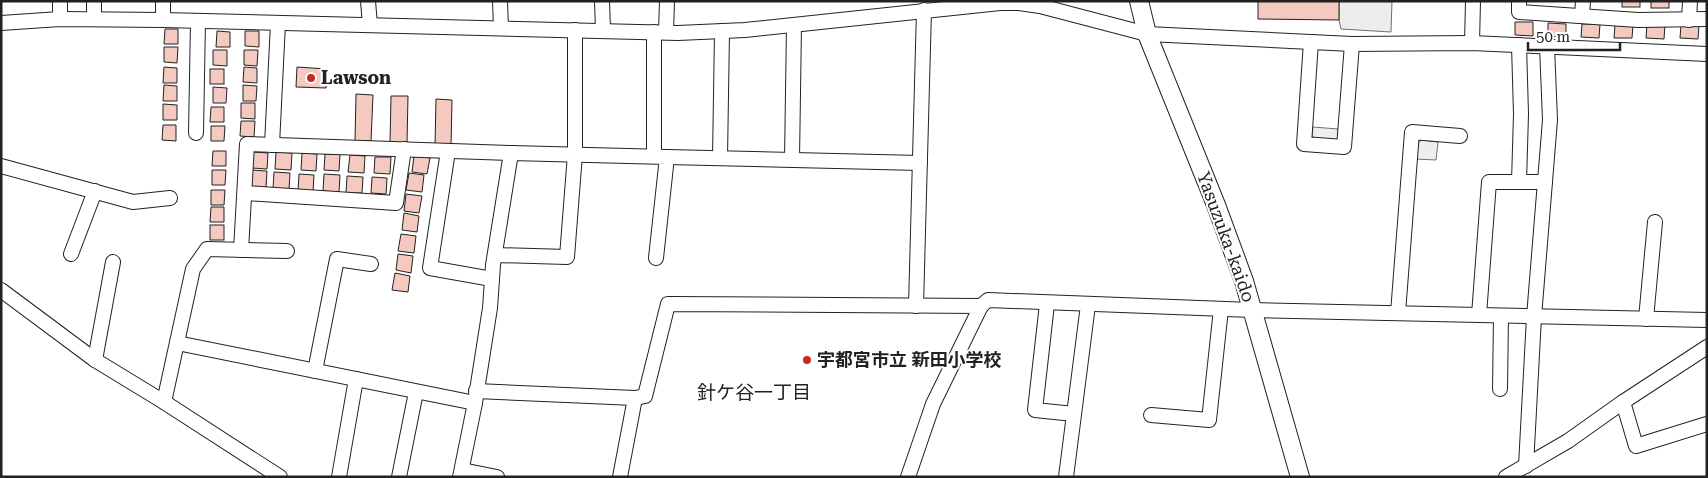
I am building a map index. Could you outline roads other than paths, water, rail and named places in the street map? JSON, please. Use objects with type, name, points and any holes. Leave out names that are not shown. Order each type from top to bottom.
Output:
[{"type":"main road","name":"Yasuzuka-kaido","points":[[1139,1],[1147,34],[1225,228],[1252,310],[1300,477]]},
{"type":"street","points":[[60,1],[60,18]]},
{"type":"street","points":[[94,1],[94,19]]},
{"type":"street","points":[[162,1],[163,20]]},
{"type":"street","points":[[368,1],[370,25]]},
{"type":"street","points":[[500,1],[501,28]]},
{"type":"street","points":[[602,1],[603,30]]},
{"type":"street","points":[[656,258],[660,156],[660,32],[667,1]]},
{"type":"street","points":[[1472,43],[1473,1]]},
{"type":"street","points":[[1519,1],[1519,12],[1638,20],[1707,20]]},
{"type":"street","points":[[1582,16],[1583,1]]},
{"type":"street","points":[[1689,20],[1690,1]]},
{"type":"street","points":[[1,23],[60,18],[660,32],[722,31],[794,25],[929,7],[1000,2],[1030,3],[1147,34],[1352,44],[1472,43],[1707,54]]},
{"type":"street","points":[[916,306],[920,162],[929,7]]},
{"type":"street","points":[[196,133],[198,20]]},
{"type":"street","points":[[272,145],[278,22]]},
{"type":"street","points":[[792,160],[794,25]]},
{"type":"street","points":[[495,254],[567,257],[575,154],[575,30]]},
{"type":"street","points":[[720,158],[722,31]]},
{"type":"street","points":[[1311,42],[1304,144],[1344,146],[1352,44]]},
{"type":"street","points":[[1519,45],[1521,114],[1519,182]]},
{"type":"street","points":[[1526,466],[1534,317],[1550,120],[1547,46]]},
{"type":"street","points":[[1398,313],[1412,132],[1460,136]]},
{"type":"street","points":[[241,250],[247,144],[511,153],[920,162]]},
{"type":"street","points":[[244,192],[396,203],[404,150]]},
{"type":"street","points":[[448,151],[430,268],[492,279]]},
{"type":"street","points":[[497,477],[461,473],[490,308],[495,254],[511,153]]},
{"type":"street","points":[[1,166],[133,202],[170,198]]},
{"type":"street","points":[[1479,315],[1488,182],[1545,182]]},
{"type":"street","points":[[71,254],[95,192]]},
{"type":"street","points":[[1646,319],[1655,222]]},
{"type":"street","points":[[164,402],[193,269],[207,249],[287,251]]},
{"type":"street","points":[[315,371],[337,259],[371,264]]},
{"type":"street","points":[[95,360],[113,262]]},
{"type":"street","points":[[1,290],[95,360],[280,477]]},
{"type":"street","points":[[908,477],[933,404],[981,306],[988,300],[1047,304],[1252,310],[1707,320]]},
{"type":"street","points":[[176,343],[416,392],[475,397],[635,398],[645,396],[668,304],[981,306]]},
{"type":"street","points":[[1047,304],[1035,410],[1074,414]]},
{"type":"street","points":[[1066,477],[1088,305]]},
{"type":"street","points":[[1151,415],[1209,420],[1221,309]]},
{"type":"street","points":[[1500,390],[1501,316]]},
{"type":"street","points":[[1506,477],[1568,441],[1707,347]]},
{"type":"street","points":[[338,477],[356,379]]},
{"type":"street","points":[[399,477],[416,392]]},
{"type":"street","points":[[620,477],[635,398]]},
{"type":"street","points":[[1623,402],[1636,446],[1707,424]]},
{"type":"place","name":"Lawson","points":[[311,78]]},
{"type":"place","name":"宇都宮市立 新田小学校","points":[[807,360]]},
{"type":"district","name":"針ケ谷一丁目","points":[[754,392]]}]
